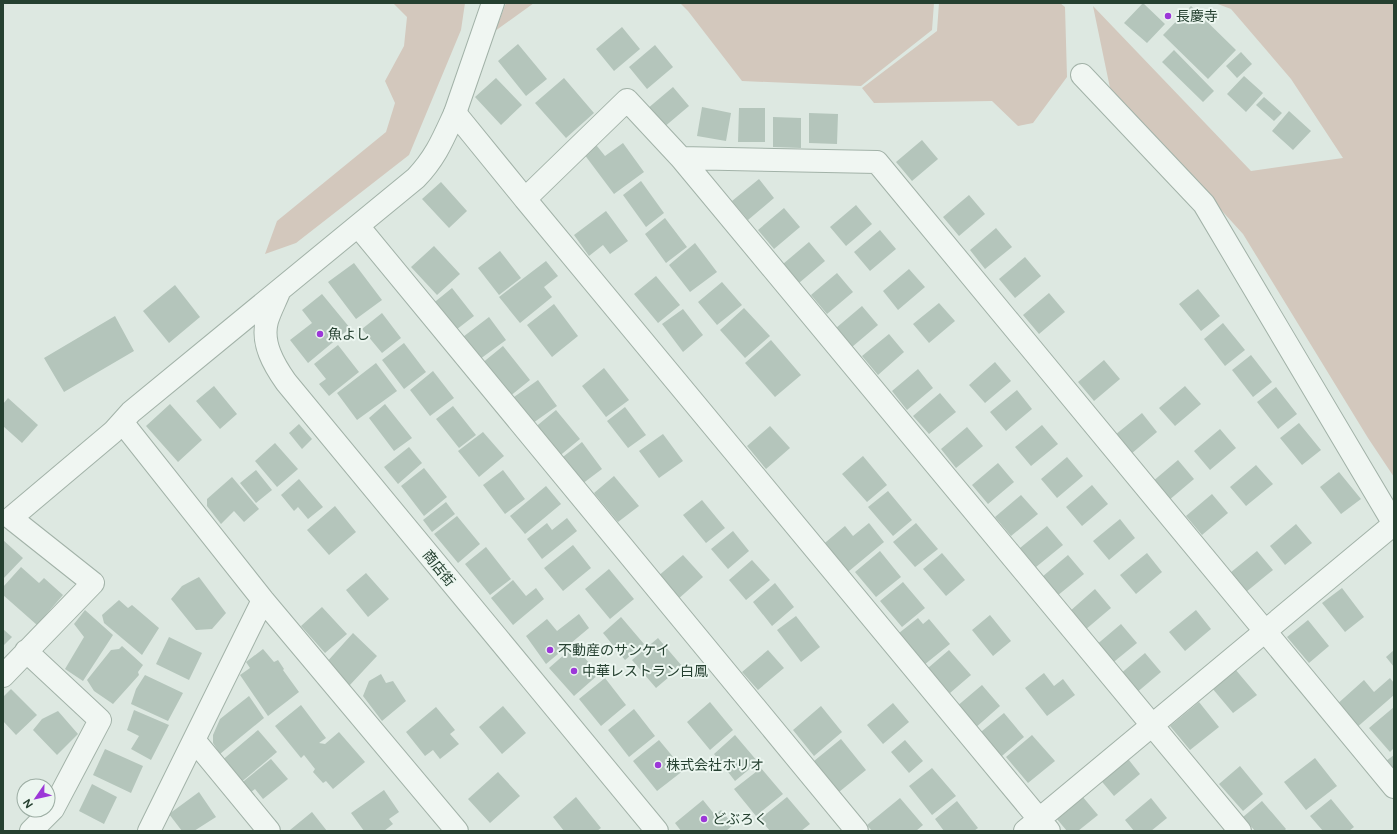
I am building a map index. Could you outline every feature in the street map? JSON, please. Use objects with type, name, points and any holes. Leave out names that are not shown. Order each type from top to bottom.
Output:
[{"type":"street","points":[[3,676],[93,583],[7,516],[113,432],[131,412],[416,178],[429,164],[440,146],[456,113],[493,3]]},
{"type":"street","points":[[456,113],[1038,827],[1153,725],[1394,524],[1204,204],[1082,75]]},
{"type":"street","points":[[525,199],[626,100],[681,158],[1240,831]]},
{"type":"street","points":[[681,158],[877,162],[1394,787]]},
{"type":"street","points":[[358,226],[857,831]]},
{"type":"street","name":"商店街","points":[[281,290],[267,322],[266,341],[277,369],[306,407],[657,831]]},
{"type":"street","points":[[122,422],[264,600],[457,831]]},
{"type":"street","points":[[149,831],[264,600]]},
{"type":"street","points":[[26,651],[100,720],[53,809],[31,831]]},
{"type":"street","points":[[194,740],[269,831]]},
{"type":"shaded area","points":[[393,3],[465,3],[461,30],[409,155],[296,243],[265,254],[277,221],[386,132],[395,103],[385,81],[404,46],[407,17]]},
{"type":"shaded area","points":[[506,3],[534,3],[495,31]]},
{"type":"shaded area","points":[[680,3],[934,3],[932,30],[861,86],[742,81],[688,11]]},
{"type":"shaded area","points":[[939,3],[1060,3],[1065,7],[1067,77],[1033,123],[1018,126],[992,101],[874,103],[862,88],[937,31]]},
{"type":"shaded area","points":[[1215,3],[1394,3],[1394,477],[1368,438],[1243,234],[1110,88],[1093,6],[1251,171],[1343,158],[1291,79],[1231,9]]},
{"type":"building","points":[[1143,3],[1165,24],[1147,43],[1124,23]]},
{"type":"building","points":[[1191,6],[1236,50],[1208,79],[1163,35]]},
{"type":"building","points":[[622,27],[640,49],[614,71],[596,49]]},
{"type":"building","points":[[518,44],[547,79],[526,96],[498,61]]},
{"type":"building","points":[[655,45],[673,67],[647,89],[629,67]]},
{"type":"building","points":[[1174,50],[1214,91],[1203,102],[1162,62]]},
{"type":"building","points":[[1241,52],[1252,64],[1237,78],[1226,66]]},
{"type":"building","points":[[1244,76],[1263,93],[1246,112],[1227,94]]},
{"type":"building","points":[[496,78],[522,105],[501,125],[475,97]]},
{"type":"building","points":[[564,78],[594,113],[566,138],[535,103]]},
{"type":"building","points":[[673,87],[689,106],[663,128],[647,109]]},
{"type":"building","points":[[1264,97],[1282,113],[1274,121],[1256,105]]},
{"type":"building","points":[[702,107],[731,113],[726,141],[697,136]]},
{"type":"building","points":[[739,108],[765,108],[765,142],[738,142]]},
{"type":"building","points":[[1289,111],[1311,131],[1293,150],[1272,131]]},
{"type":"building","points":[[809,113],[838,114],[837,144],[809,143]]},
{"type":"building","points":[[773,117],[801,118],[801,148],[773,147]]},
{"type":"building","points":[[922,140],[938,159],[912,181],[896,162]]},
{"type":"building","points":[[593,141],[605,156],[623,143],[644,172],[614,194],[581,150]]},
{"type":"building","points":[[759,179],[774,198],[748,220],[732,201]]},
{"type":"building","points":[[641,181],[664,213],[646,227],[623,195]]},
{"type":"building","points":[[441,182],[467,211],[449,228],[422,199]]},
{"type":"building","points":[[969,195],[985,214],[959,236],[943,217]]},
{"type":"building","points":[[856,205],[872,224],[846,246],[830,227]]},
{"type":"building","points":[[784,208],[800,227],[774,249],[758,230]]},
{"type":"building","points":[[606,211],[628,241],[610,254],[603,245],[589,256],[574,235]]},
{"type":"building","points":[[665,218],[687,247],[666,263],[645,234]]},
{"type":"building","points":[[996,228],[1012,247],[985,269],[970,250]]},
{"type":"building","points":[[880,230],[896,249],[870,271],[854,252]]},
{"type":"building","points":[[809,242],[825,261],[799,283],[783,264]]},
{"type":"building","points":[[695,243],[717,272],[690,292],[669,265]]},
{"type":"building","points":[[434,246],[460,274],[437,295],[411,267]]},
{"type":"building","points":[[500,251],[521,278],[499,295],[478,268]]},
{"type":"building","points":[[1025,257],[1041,276],[1015,298],[999,279]]},
{"type":"building","points":[[546,261],[558,276],[544,287],[552,297],[520,323],[499,297]]},
{"type":"building","points":[[354,263],[382,300],[356,319],[328,282]]},
{"type":"building","points":[[909,269],[925,287],[898,310],[883,291]]},
{"type":"building","points":[[837,273],[853,292],[827,314],[811,295]]},
{"type":"building","points":[[656,276],[680,305],[658,323],[634,294]]},
{"type":"building","points":[[722,282],[742,305],[717,325],[698,302]]},
{"type":"building","points":[[175,285],[200,317],[169,343],[143,311]]},
{"type":"building","points":[[452,288],[474,316],[452,333],[431,305]]},
{"type":"building","points":[[1198,289],[1220,316],[1201,331],[1179,304]]},
{"type":"building","points":[[1049,293],[1065,312],[1039,334],[1023,315]]},
{"type":"building","name":"魚よし","points":[[322,294],[350,328],[308,363],[290,340],[312,323],[302,310]]},
{"type":"building","points":[[939,303],[955,321],[929,343],[913,324]]},
{"type":"building","points":[[554,304],[578,336],[552,357],[527,325]]},
{"type":"building","points":[[862,306],[878,325],[852,347],[836,328]]},
{"type":"building","points":[[744,308],[770,336],[745,358],[720,330]]},
{"type":"building","points":[[683,309],[703,335],[683,352],[662,324]]},
{"type":"building","points":[[382,313],[401,338],[382,353],[362,329]]},
{"type":"building","points":[[115,316],[134,351],[64,392],[44,358]]},
{"type":"building","points":[[489,317],[506,340],[476,362],[459,340]]},
{"type":"building","points":[[1223,323],[1245,350],[1225,366],[1204,339]]},
{"type":"building","points":[[889,334],[904,352],[878,375],[862,356]]},
{"type":"building","points":[[771,340],[801,375],[775,397],[745,363]]},
{"type":"building","points":[[404,343],[426,372],[404,389],[382,360]]},
{"type":"building","points":[[338,345],[359,372],[329,396],[319,384],[326,379],[314,364]]},
{"type":"building","points":[[503,346],[530,380],[509,397],[481,364]]},
{"type":"building","points":[[1251,355],[1272,382],[1253,397],[1232,370]]},
{"type":"building","points":[[1104,360],[1120,379],[1094,401],[1078,382]]},
{"type":"building","points":[[995,362],[1011,381],[985,403],[969,385]]},
{"type":"building","points":[[376,363],[397,391],[357,420],[337,393]]},
{"type":"building","points":[[604,368],[629,400],[606,417],[582,386]]},
{"type":"building","points":[[918,369],[933,388],[907,410],[892,391]]},
{"type":"building","points":[[433,371],[454,398],[430,416],[410,390]]},
{"type":"building","points":[[538,380],[557,406],[533,423],[514,397]]},
{"type":"building","points":[[214,386],[237,414],[220,429],[196,401]]},
{"type":"building","points":[[1185,386],[1201,404],[1175,426],[1159,408]]},
{"type":"building","points":[[1276,387],[1297,414],[1278,429],[1257,402]]},
{"type":"building","points":[[1017,390],[1032,409],[1006,431],[990,412]]},
{"type":"building","points":[[940,393],[956,412],[929,434],[913,416]]},
{"type":"building","points":[[8,398],[38,425],[22,443],[3,426],[3,404]]},
{"type":"building","points":[[170,404],[202,440],[178,462],[146,426]]},
{"type":"building","points":[[385,404],[412,438],[394,451],[369,418]]},
{"type":"building","points":[[453,406],[476,435],[459,448],[436,419]]},
{"type":"building","points":[[625,407],[646,435],[628,448],[607,421]]},
{"type":"building","points":[[556,410],[580,439],[557,458],[533,429]]},
{"type":"building","points":[[1142,413],[1157,432],[1131,454],[1115,435]]},
{"type":"building","points":[[1299,423],[1321,450],[1302,465],[1280,438]]},
{"type":"building","points":[[299,424],[312,439],[302,449],[289,433]]},
{"type":"building","points":[[1042,425],[1058,444],[1031,466],[1015,447]]},
{"type":"building","points":[[770,426],[790,448],[766,469],[747,446]]},
{"type":"building","points":[[967,427],[983,446],[956,468],[941,449]]},
{"type":"building","points":[[1220,429],[1236,448],[1210,470],[1194,451]]},
{"type":"building","points":[[483,432],[504,456],[479,477],[458,451]]},
{"type":"building","points":[[663,434],[683,461],[659,478],[639,451]]},
{"type":"building","points":[[582,442],[602,469],[578,487],[559,460]]},
{"type":"building","points":[[275,443],[298,469],[277,487],[255,461]]},
{"type":"building","points":[[409,447],[422,463],[398,484],[384,467]]},
{"type":"building","points":[[863,456],[887,485],[867,502],[842,474]]},
{"type":"building","points":[[1067,457],[1083,476],[1057,498],[1041,479]]},
{"type":"building","points":[[1178,460],[1194,479],[1168,501],[1152,482]]},
{"type":"building","points":[[998,463],[1014,482],[988,504],[972,485]]},
{"type":"building","points":[[1256,465],[1273,484],[1246,506],[1230,487]]},
{"type":"building","points":[[424,468],[447,497],[424,516],[401,486]]},
{"type":"building","points":[[256,470],[272,490],[256,503],[240,483]]},
{"type":"building","points":[[503,470],[525,499],[505,514],[483,485]]},
{"type":"building","points":[[1339,472],[1361,499],[1341,514],[1320,487]]},
{"type":"building","points":[[614,476],[639,506],[618,522],[594,493]]},
{"type":"building","points":[[232,477],[259,509],[244,522],[234,511],[221,524],[207,506],[207,499]]},
{"type":"building","points":[[299,479],[323,507],[308,519],[298,507],[294,511],[281,495]]},
{"type":"building","points":[[1092,485],[1108,504],[1082,526],[1066,507]]},
{"type":"building","points":[[546,486],[561,504],[525,534],[510,516]]},
{"type":"building","points":[[888,491],[912,520],[893,536],[868,507]]},
{"type":"building","points":[[1212,494],[1228,513],[1202,535],[1186,516]]},
{"type":"building","points":[[1021,495],[1038,514],[1011,536],[995,517]]},
{"type":"building","points":[[702,500],[725,528],[706,543],[683,515]]},
{"type":"building","points":[[446,502],[455,514],[432,532],[423,520]]},
{"type":"building","points":[[335,506],[356,532],[329,555],[307,530]]},
{"type":"building","points":[[457,516],[480,544],[458,563],[434,534]]},
{"type":"building","points":[[567,518],[577,531],[542,559],[527,539],[547,523],[552,530]]},
{"type":"building","points":[[1120,519],[1135,538],[1109,560],[1093,541]]},
{"type":"building","points":[[869,523],[884,542],[843,576],[820,547],[845,526],[853,536]]},
{"type":"building","points":[[916,523],[938,549],[915,567],[893,542]]},
{"type":"building","points":[[1296,524],[1312,543],[1285,565],[1270,546]]},
{"type":"building","points":[[1047,526],[1063,545],[1036,567],[1020,548]]},
{"type":"building","points":[[733,531],[749,551],[728,569],[711,549]]},
{"type":"building","points":[[3,540],[23,558],[3,579]]},
{"type":"building","points":[[573,545],[591,568],[563,591],[544,568]]},
{"type":"building","points":[[486,547],[511,579],[490,595],[465,564]]},
{"type":"building","points":[[880,551],[901,577],[876,597],[855,572]]},
{"type":"building","points":[[1257,551],[1273,570],[1246,592],[1230,573]]},
{"type":"building","points":[[942,553],[965,580],[946,596],[923,569]]},
{"type":"building","points":[[1147,553],[1162,572],[1136,594],[1120,575]]},
{"type":"building","points":[[683,555],[703,577],[677,600],[657,577]]},
{"type":"building","points":[[1068,555],[1084,574],[1057,596],[1042,577]]},
{"type":"building","points":[[752,560],[770,580],[746,600],[729,580]]},
{"type":"building","points":[[21,567],[39,583],[44,578],[63,595],[37,625],[3,595],[3,587]]},
{"type":"building","points":[[609,569],[634,599],[610,619],[585,589]]},
{"type":"building","points":[[366,573],[389,599],[368,617],[346,590]]},
{"type":"building","points":[[199,577],[226,613],[212,629],[196,630],[171,599],[182,586]]},
{"type":"building","points":[[513,580],[526,596],[536,588],[544,599],[513,625],[491,598]]},
{"type":"building","points":[[903,582],[925,608],[902,627],[880,601]]},
{"type":"building","points":[[775,583],[794,607],[772,626],[753,602]]},
{"type":"building","points":[[1342,588],[1364,617],[1345,632],[1322,603]]},
{"type":"building","points":[[1095,589],[1111,608],[1085,630],[1069,612]]},
{"type":"building","points":[[119,600],[128,608],[132,605],[159,628],[142,655],[104,623],[102,615]]},
{"type":"building","points":[[322,607],[347,634],[325,653],[301,626]]},
{"type":"building","points":[[85,610],[113,635],[83,681],[65,669],[84,637],[74,624]]},
{"type":"building","points":[[1196,610],[1211,629],[1185,651],[1169,632]]},
{"type":"building","name":"不動産のサンケイ","points":[[579,614],[589,628],[546,664],[526,636],[547,619],[557,631]]},
{"type":"building","points":[[990,615],[1011,641],[993,656],[972,630]]},
{"type":"building","points":[[796,616],[820,647],[801,662],[777,630]]},
{"type":"building","points":[[621,617],[644,644],[625,660],[603,633]]},
{"type":"building","points":[[918,618],[923,624],[929,619],[950,644],[924,665],[899,633]]},
{"type":"building","points":[[1308,620],[1329,646],[1309,663],[1287,637]]},
{"type":"building","points":[[1121,624],[1137,643],[1110,665],[1095,646]]},
{"type":"building","points":[[3,629],[12,637],[3,646]]},
{"type":"building","points":[[353,633],[377,656],[349,686],[325,664]]},
{"type":"building","points":[[169,637],[202,653],[189,680],[156,664]]},
{"type":"building","points":[[658,638],[682,666],[656,688],[632,660]]},
{"type":"building","points":[[122,646],[143,665],[138,672],[139,675],[113,704],[94,691],[87,680],[111,650],[119,649]]},
{"type":"building","name":"中華レストラン白鳳","points":[[574,646],[599,674],[574,696],[549,668]]},
{"type":"building","points":[[263,649],[274,662],[278,660],[284,669],[283,670],[299,692],[268,716],[240,675],[250,668],[246,662]]},
{"type":"building","points":[[768,650],[784,668],[758,690],[742,672]]},
{"type":"building","points":[[949,650],[971,675],[950,693],[928,668]]},
{"type":"building","points":[[1394,650],[1394,667],[1386,657]]},
{"type":"building","points":[[1145,653],[1161,672],[1135,694],[1119,675]]},
{"type":"building","points":[[1235,669],[1257,695],[1233,713],[1212,688]]},
{"type":"building","points":[[1044,673],[1054,686],[1063,679],[1075,695],[1047,716],[1025,688]]},
{"type":"building","points":[[381,674],[386,683],[393,681],[406,701],[382,721],[363,696],[369,681]]},
{"type":"building","points":[[145,675],[183,693],[168,721],[131,704],[136,689]]},
{"type":"building","points":[[605,678],[626,705],[601,726],[579,699]]},
{"type":"building","points":[[1390,678],[1394,683],[1394,695],[1355,729],[1335,706],[1364,680],[1374,692]]},
{"type":"building","points":[[982,685],[1000,706],[974,729],[956,707]]},
{"type":"building","points":[[11,689],[37,715],[16,735],[3,721],[3,697]]},
{"type":"building","points":[[249,696],[264,718],[220,754],[213,743],[213,735],[220,719]]},
{"type":"building","points":[[710,702],[733,730],[710,750],[687,722]]},
{"type":"building","points":[[1199,702],[1219,727],[1190,750],[1170,726]]},
{"type":"building","points":[[893,703],[909,722],[883,744],[867,725]]},
{"type":"building","points":[[301,705],[326,738],[319,743],[325,744],[339,732],[365,762],[333,789],[326,781],[323,783],[313,772],[315,769],[304,755],[301,758],[275,726]]},
{"type":"building","points":[[503,706],[526,733],[502,754],[479,727]]},
{"type":"building","points":[[821,706],[842,732],[814,756],[793,730]]},
{"type":"building","points":[[436,707],[455,730],[450,734],[459,744],[440,759],[433,750],[425,756],[406,732]]},
{"type":"building","points":[[1394,707],[1394,748],[1390,752],[1369,728]]},
{"type":"building","points":[[634,709],[655,736],[629,757],[608,730]]},
{"type":"building","points":[[134,710],[169,725],[151,760],[131,749],[139,736],[127,730]]},
{"type":"building","points":[[58,711],[78,734],[57,755],[33,730],[42,719]]},
{"type":"building","points":[[1004,713],[1024,737],[996,761],[976,736]]},
{"type":"building","points":[[258,730],[277,752],[239,784],[220,762]]},
{"type":"building","points":[[735,735],[758,762],[735,781],[714,754]]},
{"type":"building","points":[[1032,735],[1055,761],[1028,783],[1006,757]]},
{"type":"building","points":[[841,739],[866,770],[839,792],[814,761]]},
{"type":"building","name":"株式会社ホリオ","points":[[659,740],[684,770],[657,791],[633,761]]},
{"type":"building","points":[[905,740],[923,761],[909,773],[891,752]]},
{"type":"building","points":[[105,749],[143,766],[131,793],[93,775]]},
{"type":"building","points":[[1125,755],[1140,774],[1114,796],[1098,777]]},
{"type":"building","points":[[1394,755],[1394,771],[1386,761]]},
{"type":"building","points":[[1315,758],[1337,786],[1306,810],[1284,782]]},
{"type":"building","points":[[271,759],[288,779],[263,799],[255,789],[247,795],[239,785]]},
{"type":"building","points":[[1240,766],[1263,794],[1243,811],[1219,784]]},
{"type":"building","points":[[761,768],[783,794],[756,816],[734,789]]},
{"type":"building","points":[[932,768],[956,796],[932,815],[909,786]]},
{"type":"building","points":[[498,772],[520,796],[490,823],[468,799]]},
{"type":"building","points":[[92,784],[117,797],[104,824],[79,811]]},
{"type":"building","points":[[384,790],[399,812],[389,819],[393,824],[384,831],[364,831],[351,813]]},
{"type":"building","points":[[199,792],[216,817],[194,831],[182,831],[169,814]]},
{"type":"building","points":[[1082,796],[1098,815],[1078,831],[1067,831],[1056,818]]},
{"type":"building","points":[[576,797],[601,828],[597,831],[564,831],[553,817]]},
{"type":"building","points":[[787,797],[810,824],[801,831],[770,831],[760,819]]},
{"type":"building","points":[[900,798],[923,825],[916,831],[872,831],[867,825]]},
{"type":"building","points":[[1151,798],[1167,818],[1151,831],[1134,831],[1125,820]]},
{"type":"building","points":[[1331,799],[1354,827],[1349,831],[1323,831],[1310,816]]},
{"type":"building","name":"どぶろく","points":[[703,800],[715,815],[721,810],[733,825],[726,831],[681,831],[675,823]]},
{"type":"building","points":[[957,801],[978,828],[974,831],[944,831],[935,819]]},
{"type":"building","points":[[1262,801],[1286,829],[1284,831],[1255,831],[1243,817]]},
{"type":"building","points":[[312,812],[327,831],[290,830]]},
{"type":"place","name":"長慶寺","points":[[1168,16]]},
{"type":"place","name":"魚よし","points":[[320,334]]},
{"type":"place","name":"不動産のサンケイ","points":[[550,650]]},
{"type":"place","name":"中華レストラン白鳳","points":[[574,671]]},
{"type":"place","name":"株式会社ホリオ","points":[[658,765]]},
{"type":"place","name":"どぶろく","points":[[704,819]]}]
